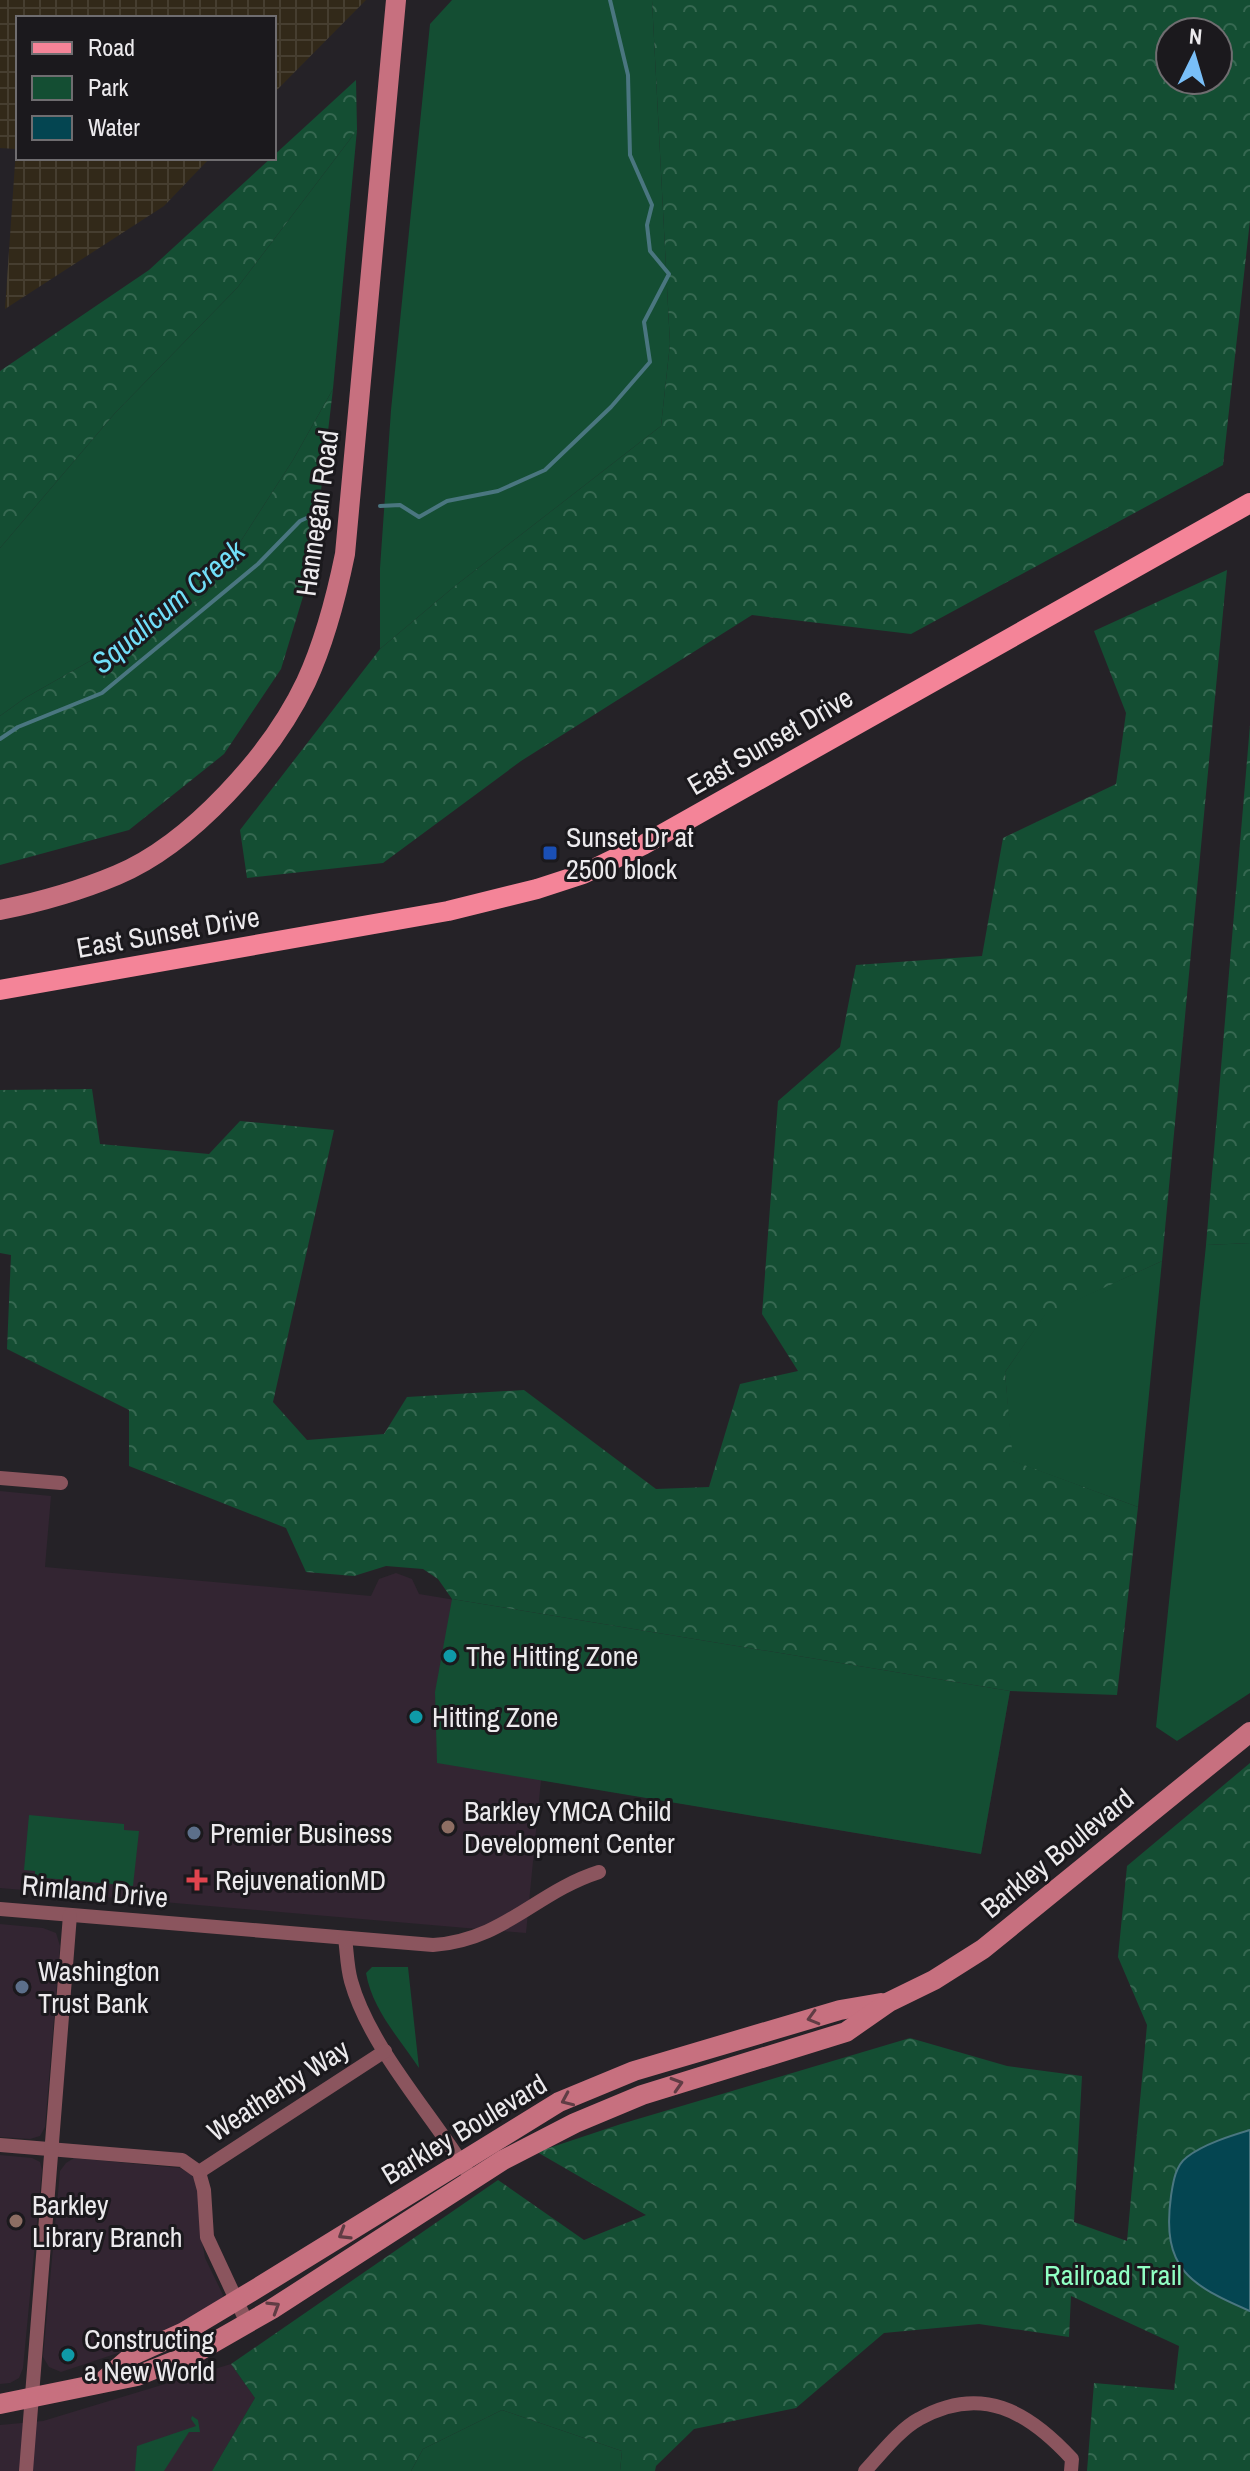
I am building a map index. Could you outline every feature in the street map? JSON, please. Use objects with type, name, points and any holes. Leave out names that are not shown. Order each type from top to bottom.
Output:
[{"type":"main road","name":"Hannegan Road","points":[[0,910],[51,899],[120,874],[181,837],[225,796],[264,748],[305,683],[327,628],[345,554],[396,0]]},
{"type":"main road","name":"East Sunset Drive","points":[[0,990],[448,911],[583,874],[643,845],[1250,503]]},
{"type":"main road","name":"Barkley Boulevard","points":[[0,2404],[137,2376],[185,2357],[247,2323],[503,2160],[575,2123],[642,2095],[846,2032],[889,2002],[934,1980],[983,1949],[1250,1732]]},
{"type":"main road","name":"Barkley Boulevard","points":[[101,2382],[133,2355],[184,2332],[559,2102],[634,2071],[840,2010],[889,2002]]},
{"type":"street","points":[[0,1478],[61,1483]]},
{"type":"street","name":"Rimland Drive","points":[[0,1909],[433,1945],[456,1944],[484,1935],[577,1879],[599,1872]]},
{"type":"street","points":[[26,2471],[70,1915]]},
{"type":"street","points":[[345,1938],[350,1979],[358,2000],[385,2051],[472,2181]]},
{"type":"street","name":"Weatherby Way","points":[[199,2172],[385,2051]]},
{"type":"street","points":[[0,2145],[182,2160],[199,2172],[204,2190],[207,2237],[247,2323]]},
{"type":"street","points":[[865,2471],[918,2419],[969,2401],[1016,2412],[1051,2436],[1072,2465]]},
{"type":"shaded area","points":[[0,0],[366,0],[276,91],[276,16],[16,16],[16,149],[0,148]]},
{"type":"shaded area","points":[[16,149],[16,160],[208,160],[164,206],[5,309]]},
{"type":"shaded area","points":[[0,1491],[51,1496],[45,1567],[371,1596],[379,1579],[396,1573],[412,1579],[419,1594],[1010,1691],[981,1854],[541,1780],[526,1933],[0,1888]]},
{"type":"shaded area","points":[[0,1924],[43,1928],[56,1933],[60,1946],[45,2127],[40,2136],[30,2139],[0,2137]]},
{"type":"shaded area","points":[[0,2155],[32,2158],[40,2162],[42,2170],[23,2368],[19,2378],[0,2384]]},
{"type":"shaded area","points":[[74,2158],[180,2168],[191,2174],[198,2185],[205,2258],[223,2295],[222,2299],[142,2345],[61,2372],[49,2367],[43,2357],[60,2171]]},
{"type":"shaded area","points":[[231,2364],[255,2398],[212,2471],[0,2471],[0,2425],[43,2421]]},
{"type":"green space","points":[[452,0],[652,0],[670,344],[661,426],[455,586],[380,649],[380,568],[391,410],[430,24]]},
{"type":"green space","points":[[652,0],[1250,0],[1250,220],[1223,465],[911,634],[752,615],[521,761],[383,863],[247,878],[240,830],[380,649],[455,586],[661,426],[670,344]]},
{"type":"green space","points":[[356,80],[357,130],[237,288],[115,413],[0,548],[0,371],[149,270],[269,160],[276,160],[276,153]]},
{"type":"green space","points":[[357,130],[333,389],[293,460],[206,595],[25,698],[0,716],[0,548],[115,413],[237,288]]},
{"type":"green space","points":[[333,389],[312,567],[281,669],[224,754],[129,830],[0,865],[0,716],[25,698],[206,595],[293,460]]},
{"type":"green space","points":[[1227,570],[1162,1261],[1045,1315],[1005,1372],[1013,1461],[1138,1507],[1117,1695],[1010,1691],[452,1599],[438,1579],[423,1569],[386,1566],[354,1576],[306,1572],[286,1528],[129,1466],[129,1410],[7,1349],[11,1255],[0,1253],[0,1090],[92,1089],[100,1144],[209,1154],[240,1121],[334,1130],[273,1402],[307,1440],[384,1434],[407,1397],[524,1390],[656,1489],[709,1487],[740,1384],[798,1371],[762,1314],[778,1101],[840,1047],[856,965],[982,956],[1003,838],[1116,784],[1126,713],[1094,631]]},
{"type":"green space","points":[[1250,725],[1250,1243],[1206,1245]]},
{"type":"green space","points":[[1250,1243],[1250,1693],[1177,1741],[1156,1727],[1206,1245]]},
{"type":"green space","points":[[1162,1261],[1138,1507],[1012,1461],[1005,1372],[1045,1314]]},
{"type":"green space","name":"The Hitting Zone","points":[[452,1599],[1010,1691],[981,1854],[437,1763],[435,1692]]},
{"type":"green space","name":"Railroad Trail","points":[[1250,1763],[1250,2471],[1087,2471],[1094,2383],[1174,2390],[1179,2346],[1071,2296],[1069,2337],[979,2324],[884,2333],[796,2408],[694,2429],[656,2466],[655,2471],[620,2471],[622,2451],[502,2410],[423,2449],[411,2471],[212,2471],[255,2398],[231,2364],[498,2180],[584,2240],[646,2215],[537,2152],[910,2038],[1007,2066],[1082,2076],[1074,2222],[1127,2241],[1147,2025],[1118,1957],[1127,1866]]},
{"type":"green space","points":[[29,1815],[124,1824],[124,1830],[139,1831],[133,1886],[35,1877],[35,1871],[24,1870]]},
{"type":"green space","points":[[372,1967],[408,1967],[419,2068],[374,1999],[366,1973]]},
{"type":"green space","points":[[502,2410],[622,2451],[620,2471],[411,2471],[423,2449]]},
{"type":"green space","points":[[192,2416],[198,2420],[200,2432],[189,2432],[164,2471],[135,2471],[137,2446],[196,2426]]},
{"type":"water","points":[[1250,2130],[1250,2311],[1211,2292],[1184,2271],[1176,2258],[1169,2221],[1174,2180],[1183,2161],[1209,2144]]},
{"type":"waterway","name":"Squalicum Creek","points":[[380,506],[400,505],[419,517],[447,501],[498,491],[545,470],[611,407],[650,362],[644,322],[669,274],[650,251],[647,225],[652,205],[630,155],[628,75],[610,0]]},
{"type":"waterway","name":"Squalicum Creek","points":[[0,739],[18,727],[102,693],[258,564],[300,521],[311,516]]},
{"type":"place","name":"Sunset Dr at 2500 block","points":[[550,853]]},
{"type":"place","name":"The Hitting Zone","points":[[450,1656]]},
{"type":"place","name":"Hitting Zone","points":[[416,1717]]},
{"type":"place","name":"Barkley YMCA Child Development Center","points":[[448,1827]]},
{"type":"place","name":"Premier Business","points":[[194,1833]]},
{"type":"place","name":"RejuvenationMD","points":[[197,1880]]},
{"type":"place","name":"Washington Trust Bank","points":[[22,1987]]},
{"type":"place","name":"Barkley Library Branch","points":[[16,2221]]},
{"type":"place","name":"Constructing a New World","points":[[68,2355]]}]
